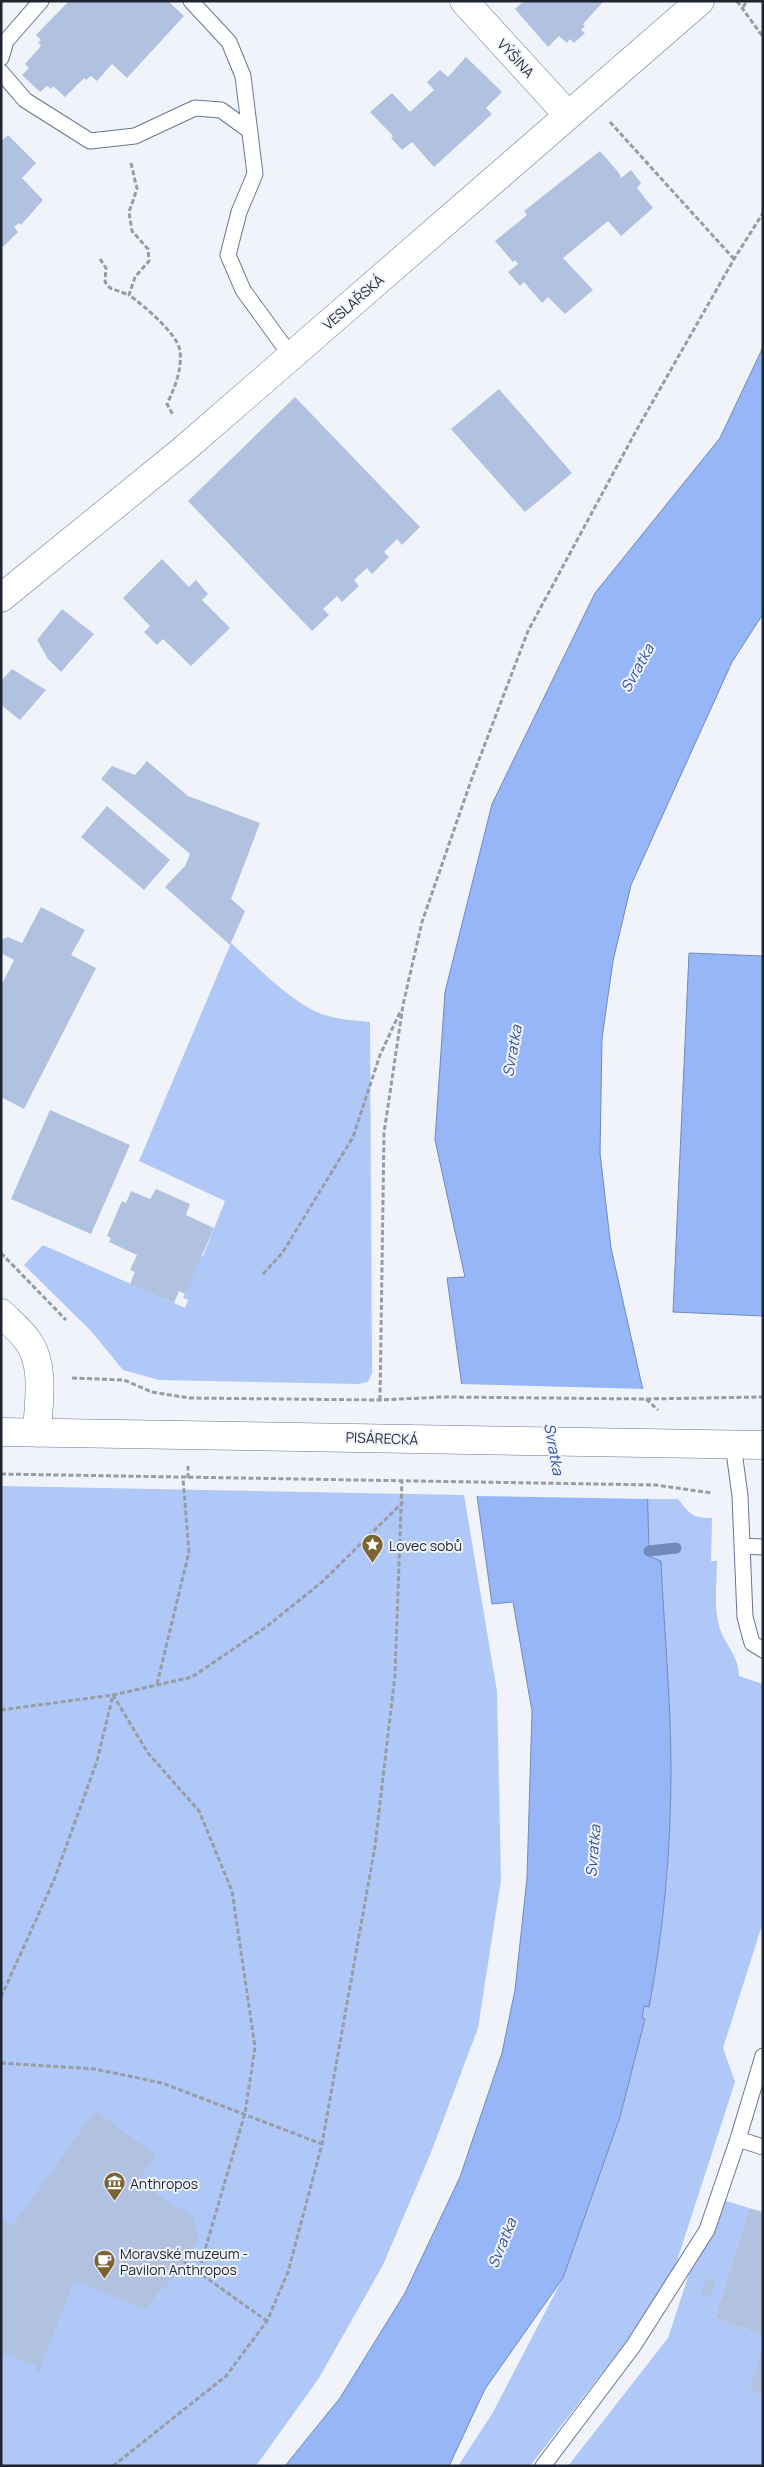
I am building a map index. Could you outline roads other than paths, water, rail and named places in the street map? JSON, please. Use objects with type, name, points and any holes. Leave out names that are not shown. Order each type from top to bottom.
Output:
[{"type":"street","name":"VÝŠINA","points":[[464,1],[568,115]]},
{"type":"street","name":"VESLAŘSKÁ","points":[[1,598],[183,450],[700,1]]},
{"type":"street","points":[[1,1313],[29,1342],[37,1360],[39,1376],[37,1434]]},
{"type":"street","name":"PISÁRECKÁ","points":[[1,1432],[37,1434],[335,1436],[428,1440],[763,1445]]},
{"type":"lane","points":[[1,58],[6,41],[41,1]]},
{"type":"lane","points":[[191,1],[229,42],[243,76],[255,174],[239,212],[228,255],[243,290],[291,356]]},
{"type":"lane","points":[[1,72],[25,100],[90,140],[134,136],[194,108],[221,110],[250,131]]},
{"type":"lane","points":[[733,1444],[740,1496],[745,1617],[752,1643],[763,1650]]},
{"type":"lane","points":[[742,1546],[763,1547]]},
{"type":"lane","points":[[544,2466],[634,2345],[707,2230],[738,2139],[763,2056]]},
{"type":"lane","points":[[738,2139],[763,2148]]},
{"type":"water","name":"Svratka","points":[[763,347],[763,614],[732,662],[631,885],[613,961],[602,1038],[600,1153],[611,1248],[645,1399],[649,1551],[650,1557],[661,1561],[669,1691],[671,1743],[670,1829],[663,1919],[649,2007],[644,2006],[642,2018],[645,2019],[620,2117],[563,2278],[485,2389],[449,2466],[285,2466],[340,2398],[405,2293],[460,2177],[502,2053],[515,1990],[527,1878],[532,1711],[513,1602],[492,1604],[447,1278],[465,1277],[435,1140],[445,992],[492,804],[595,593],[720,438]]},
{"type":"water","points":[[689,953],[763,956],[763,1316],[673,1312]]},
{"type":"waterway","points":[[649,1551],[676,1548]]},
{"type":"place","name":"Lovec sobů","points":[[373,1564]]},
{"type":"place","name":"Anthropos","points":[[114,2202]]},
{"type":"place","name":"Moravské muzeum - Pavilon Anthropos","points":[[104,2280]]}]
